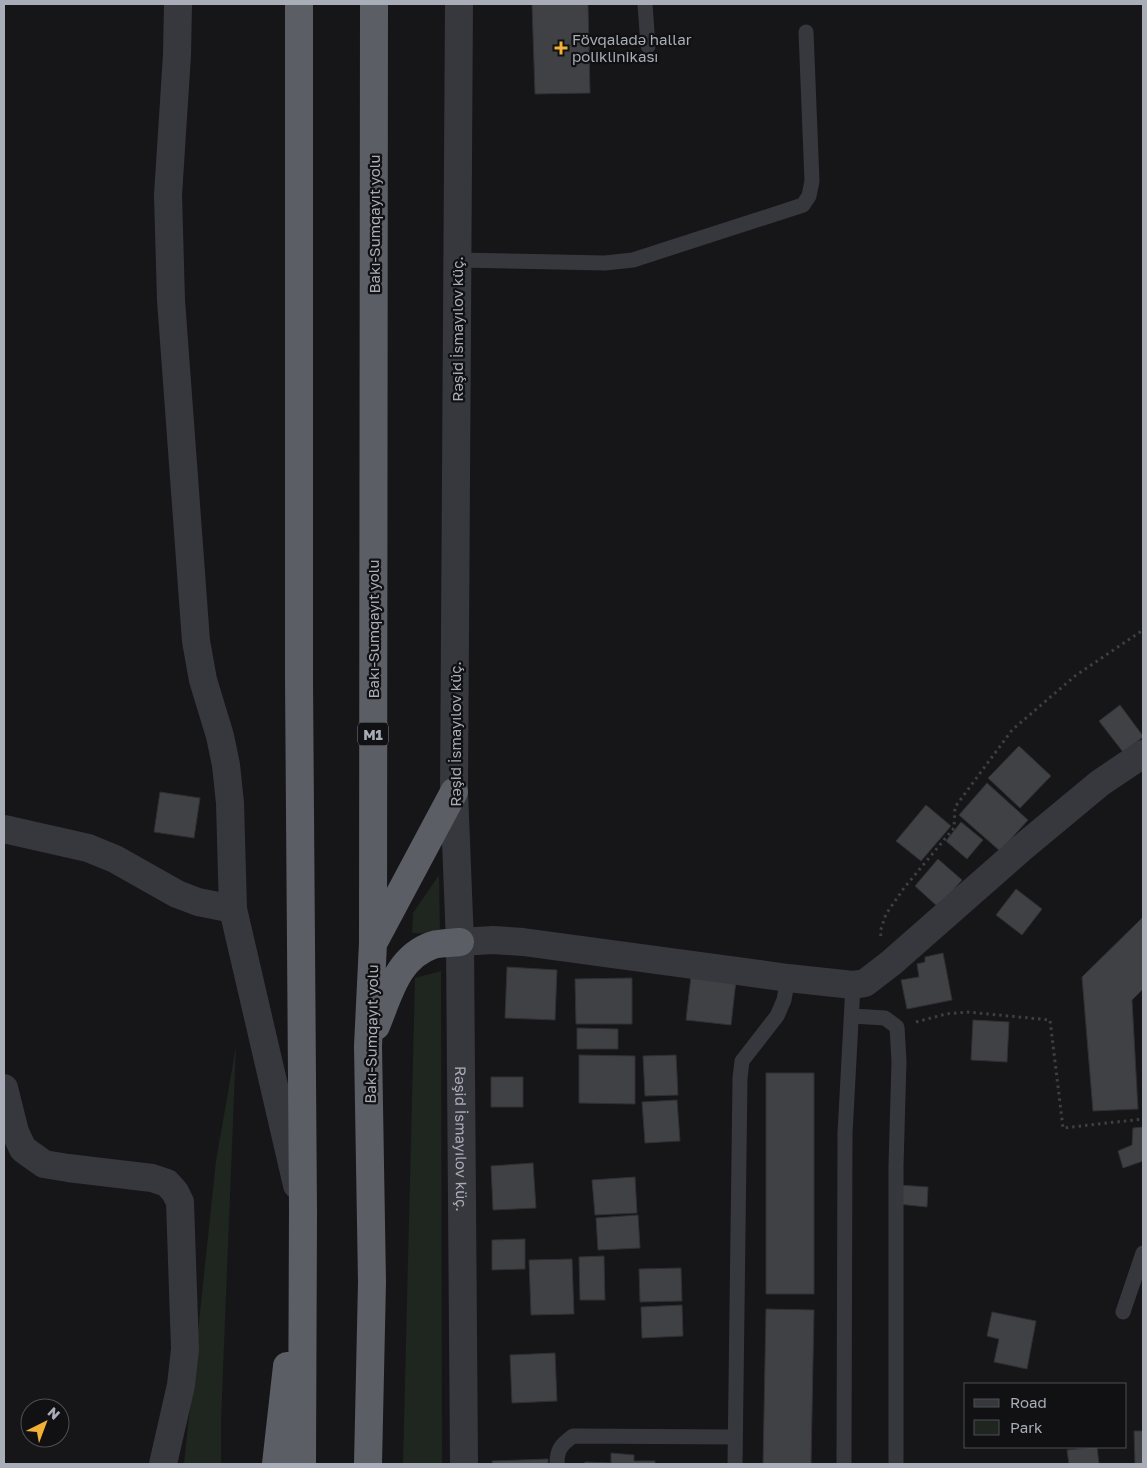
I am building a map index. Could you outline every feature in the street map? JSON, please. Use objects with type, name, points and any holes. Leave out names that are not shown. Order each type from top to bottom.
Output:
[{"type":"highway","points":[[299,4],[299,681],[303,1210],[302,1464]]},
{"type":"highway","name":"Bakı-Sumqayıt yolu","points":[[368,1464],[372,1282],[368,1046],[373,943],[374,4]]},
{"type":"highway","points":[[373,943],[454,792]]},
{"type":"highway","points":[[368,1046],[396,978],[404,964],[417,953],[433,945],[460,942]]},
{"type":"highway","points":[[276,1464],[303,1210]]},
{"type":"street","points":[[178,4],[168,195],[171,300],[196,641],[203,680],[220,736],[226,765],[230,803],[233,909],[303,1210]]},
{"type":"street","name":"Rəşid İsmayılov küç.","points":[[459,4],[454,792],[460,942],[464,1464]]},
{"type":"street","points":[[460,942],[493,940],[523,942],[788,978],[853,985],[865,983],[892,963],[1023,847],[1092,789],[1143,754]]},
{"type":"street","points":[[4,828],[88,848],[115,859],[177,894],[198,902],[233,909]]},
{"type":"street","points":[[4,1088],[15,1132],[23,1149],[44,1164],[152,1178],[167,1183],[175,1192],[180,1202],[185,1349],[181,1385],[163,1464]]},
{"type":"lane","points":[[645,4],[648,46]]},
{"type":"lane","points":[[457,260],[605,263],[633,260],[803,205],[809,196],[812,181],[806,32]]},
{"type":"lane","points":[[735,1464],[740,1088],[742,1061],[777,1016],[784,1000],[788,978]]},
{"type":"lane","points":[[844,1464],[845,1133],[853,985]]},
{"type":"lane","points":[[852,1016],[886,1018],[896,1028],[899,1061],[896,1166],[896,1464]]},
{"type":"lane","points":[[1122,1312],[1143,1253]]},
{"type":"lane","points":[[557,1464],[557,1455],[562,1444],[573,1436],[735,1437]]},
{"type":"path","points":[[892,963],[883,948],[880,932],[886,914],[904,888],[954,828],[955,807],[1012,730],[1075,676],[1143,630]]},
{"type":"path","points":[[896,1028],[946,1014],[967,1012],[1050,1020],[1063,1128],[1143,1119]]},
{"type":"green space","points":[[439,875],[440,934],[412,933],[413,913]]},
{"type":"green space","points":[[441,971],[442,1464],[403,1464],[415,978]]},
{"type":"green space","points":[[236,1046],[221,1420],[221,1464],[184,1464],[216,1161]]},
{"type":"building","name":"Fövqaladə hallar poliklinikası","points":[[532,4],[588,4],[590,93],[535,94]]},
{"type":"building","points":[[1120,705],[1143,736],[1123,752],[1099,721]]},
{"type":"building","points":[[1019,746],[1051,776],[1020,808],[988,778]]},
{"type":"building","points":[[987,783],[1028,820],[1000,851],[959,815]]},
{"type":"building","points":[[160,792],[200,798],[194,838],[154,832]]},
{"type":"building","points":[[926,805],[951,826],[921,861],[896,841]]},
{"type":"building","points":[[961,822],[983,840],[967,859],[946,841]]},
{"type":"building","points":[[938,859],[962,880],[938,907],[915,886]]},
{"type":"building","points":[[1016,889],[1042,909],[1022,935],[996,915]]},
{"type":"building","points":[[1143,917],[1143,989],[1132,1000],[1138,1109],[1093,1111],[1082,977]]},
{"type":"building","points":[[943,953],[952,1000],[907,1009],[901,980],[919,977],[917,964],[925,962],[925,957]]},
{"type":"building","points":[[507,967],[557,970],[555,1020],[505,1018]]},
{"type":"building","points":[[691,976],[736,981],[731,1025],[686,1020]]},
{"type":"building","points":[[632,978],[632,1024],[576,1024],[575,979]]},
{"type":"building","points":[[973,1020],[1009,1022],[1007,1062],[971,1060]]},
{"type":"building","points":[[577,1028],[618,1029],[618,1049],[577,1049]]},
{"type":"building","points":[[579,1055],[635,1056],[635,1104],[579,1103]]},
{"type":"building","points":[[676,1055],[678,1095],[645,1096],[643,1056]]},
{"type":"building","points":[[766,1073],[814,1073],[814,1294],[766,1294]]},
{"type":"building","points":[[491,1077],[523,1077],[523,1107],[491,1107]]},
{"type":"building","points":[[677,1100],[680,1141],[645,1143],[642,1102]]},
{"type":"building","points":[[1143,1127],[1143,1161],[1123,1168],[1118,1151],[1132,1145],[1133,1128]]},
{"type":"building","points":[[533,1163],[536,1208],[493,1210],[491,1166]]},
{"type":"building","points":[[635,1177],[637,1213],[595,1215],[592,1180]]},
{"type":"building","points":[[899,1185],[928,1187],[927,1207],[898,1204]]},
{"type":"building","points":[[638,1215],[640,1248],[598,1250],[596,1218]]},
{"type":"building","points":[[525,1239],[525,1269],[492,1270],[492,1240]]},
{"type":"building","points":[[604,1256],[605,1300],[580,1300],[579,1257]]},
{"type":"building","points":[[572,1259],[574,1314],[531,1315],[529,1260]]},
{"type":"building","points":[[681,1268],[682,1301],[640,1302],[639,1269]]},
{"type":"building","points":[[682,1305],[683,1336],[642,1338],[641,1307]]},
{"type":"building","points":[[766,1309],[814,1310],[811,1464],[763,1464]]},
{"type":"building","points":[[992,1312],[1036,1321],[1027,1369],[994,1362],[999,1339],[987,1336]]},
{"type":"building","points":[[555,1353],[557,1401],[512,1403],[510,1355]]},
{"type":"building","points":[[1134,1431],[1143,1431],[1143,1464],[1135,1464]]},
{"type":"building","points":[[1097,1448],[1099,1464],[1069,1464],[1067,1450]]},
{"type":"building","points":[[611,1453],[634,1455],[634,1461],[655,1461],[655,1464],[585,1464],[585,1462],[611,1463]]},
{"type":"building","points":[[548,1459],[548,1464],[493,1464],[492,1461]]},
{"type":"place","name":"Fövqaladə hallar poliklinikası","points":[[561,48]]}]
